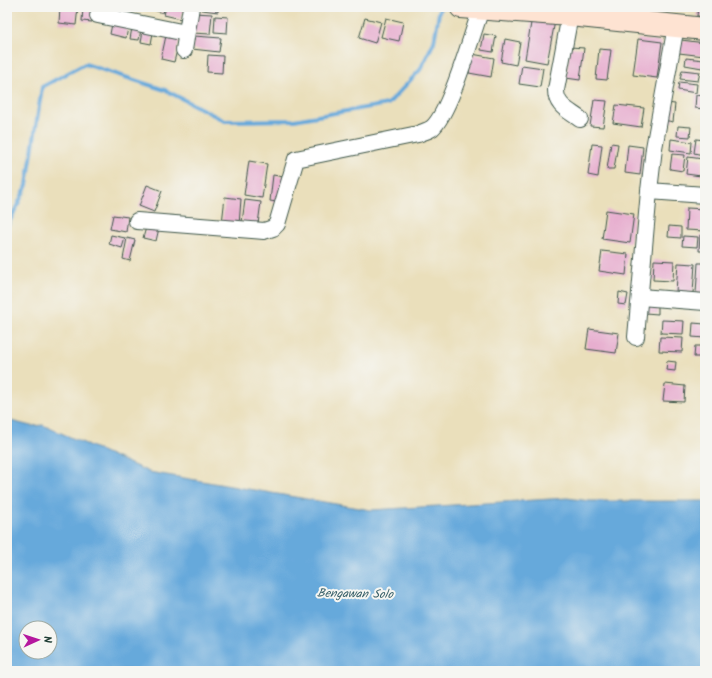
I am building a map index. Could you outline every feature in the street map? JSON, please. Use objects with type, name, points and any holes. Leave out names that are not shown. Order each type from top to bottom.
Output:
[{"type":"main road","points":[[468,8],[570,15],[705,29]]},
{"type":"street","points":[[184,50],[191,7]]},
{"type":"street","points":[[137,221],[264,231],[273,228],[277,224],[296,159],[418,134],[432,128],[440,117],[449,99],[468,8]]},
{"type":"street","points":[[98,15],[186,33]]},
{"type":"street","points":[[570,15],[556,90],[556,98],[560,106],[580,119]]},
{"type":"street","points":[[636,337],[654,148],[676,26]]},
{"type":"street","points":[[649,190],[705,195]]},
{"type":"street","points":[[640,297],[705,302]]},
{"type":"water","name":"Bengawan Solo","points":[[7,420],[31,426],[43,425],[149,472],[371,510],[567,498],[590,501],[705,501],[705,671],[7,670]]},
{"type":"building","points":[[60,7],[78,7],[76,25],[59,23]]},
{"type":"building","points":[[144,7],[165,7],[163,13]]},
{"type":"building","points":[[166,7],[184,7],[181,19],[164,15]]},
{"type":"building","points":[[202,7],[218,7],[218,12],[202,10]]},
{"type":"building","points":[[698,7],[705,7],[705,17],[697,16]]},
{"type":"building","points":[[83,8],[93,9],[92,22],[82,21]]},
{"type":"building","points":[[194,13],[212,14],[210,34],[192,33]]},
{"type":"building","points":[[215,16],[228,17],[227,33],[214,32]]},
{"type":"building","points":[[532,17],[555,21],[547,63],[525,59]]},
{"type":"building","points":[[365,18],[381,22],[375,43],[359,38]]},
{"type":"building","points":[[386,18],[403,22],[399,41],[381,37]]},
{"type":"building","points":[[113,19],[129,23],[126,38],[110,34]]},
{"type":"building","points":[[133,22],[142,24],[139,40],[130,39]]},
{"type":"building","points":[[144,25],[154,27],[151,44],[141,42]]},
{"type":"building","points":[[167,31],[181,34],[174,62],[161,59]]},
{"type":"building","points":[[484,34],[496,36],[493,52],[481,50]]},
{"type":"building","points":[[194,36],[221,38],[219,52],[192,49]]},
{"type":"building","points":[[505,39],[520,42],[516,65],[501,62]]},
{"type":"building","points":[[638,39],[662,42],[657,78],[633,75]]},
{"type":"building","points":[[681,40],[705,43],[704,56],[679,53]]},
{"type":"building","points":[[570,47],[584,48],[580,80],[566,78]]},
{"type":"building","points":[[599,49],[611,50],[607,80],[596,79]]},
{"type":"building","points":[[472,54],[494,58],[491,77],[469,73]]},
{"type":"building","points":[[208,55],[223,56],[222,73],[207,72]]},
{"type":"building","points":[[686,58],[704,60],[702,68],[685,65]]},
{"type":"building","points":[[522,65],[543,68],[540,87],[519,84]]},
{"type":"building","points":[[682,70],[700,72],[698,81],[680,79]]},
{"type":"building","points":[[679,82],[697,84],[696,93],[678,90]]},
{"type":"building","points":[[696,95],[705,96],[705,109],[695,108]]},
{"type":"building","points":[[594,100],[607,101],[603,127],[590,126]]},
{"type":"building","points":[[666,103],[675,104],[673,122],[664,120]]},
{"type":"building","points":[[616,105],[644,108],[641,127],[613,123]]},
{"type":"building","points":[[678,126],[691,127],[690,137],[677,136]]},
{"type":"building","points":[[671,139],[692,142],[691,153],[670,150]]},
{"type":"building","points":[[696,139],[705,140],[703,155],[694,153]]},
{"type":"building","points":[[611,143],[618,144],[614,169],[607,169]]},
{"type":"building","points":[[592,144],[602,145],[598,177],[588,175]]},
{"type":"building","points":[[628,145],[643,147],[640,175],[625,173]]},
{"type":"building","points":[[672,154],[685,155],[683,171],[670,169]]},
{"type":"building","points":[[688,157],[703,159],[701,176],[686,174]]},
{"type":"building","points":[[249,161],[267,164],[262,198],[244,195]]},
{"type":"building","points":[[273,175],[284,177],[282,203],[270,201]]},
{"type":"building","points":[[147,185],[162,191],[154,212],[139,206]]},
{"type":"building","points":[[225,197],[241,199],[239,225],[222,223]]},
{"type":"building","points":[[245,200],[261,202],[258,224],[242,222]]},
{"type":"building","points":[[687,208],[705,209],[704,231],[686,230]]},
{"type":"building","points":[[606,210],[634,214],[630,243],[602,239]]},
{"type":"building","points":[[113,215],[128,217],[126,232],[110,229]]},
{"type":"building","points":[[147,224],[159,228],[156,241],[143,238]]},
{"type":"building","points":[[669,226],[681,227],[681,238],[668,237]]},
{"type":"building","points":[[111,235],[125,238],[122,248],[109,244]]},
{"type":"building","points":[[700,235],[705,235],[705,251],[699,251]]},
{"type":"building","points":[[683,236],[698,237],[697,247],[682,246]]},
{"type":"building","points":[[127,238],[135,240],[130,261],[123,259]]},
{"type":"building","points":[[602,251],[628,254],[626,275],[599,271]]},
{"type":"building","points":[[654,260],[674,261],[673,281],[653,280]]},
{"type":"building","points":[[678,263],[695,264],[693,293],[676,292]]},
{"type":"building","points":[[698,263],[705,263],[705,294],[696,293]]},
{"type":"building","points":[[619,292],[628,294],[626,305],[618,304]]},
{"type":"building","points":[[646,304],[658,305],[658,314],[645,313]]},
{"type":"building","points":[[662,320],[684,321],[683,334],[661,333]]},
{"type":"building","points":[[693,323],[705,324],[705,338],[692,337]]},
{"type":"building","points":[[589,329],[619,333],[616,353],[586,349]]},
{"type":"building","points":[[660,337],[683,338],[682,352],[659,351]]},
{"type":"building","points":[[695,346],[705,346],[705,357],[694,357]]},
{"type":"building","points":[[667,361],[676,362],[675,371],[666,370]]},
{"type":"building","points":[[665,384],[685,386],[684,402],[663,401]]},
{"type":"waterway","points":[[7,227],[27,185],[42,87],[85,64],[165,90],[225,121],[294,120],[388,104],[420,70],[434,42],[440,7]]}]
